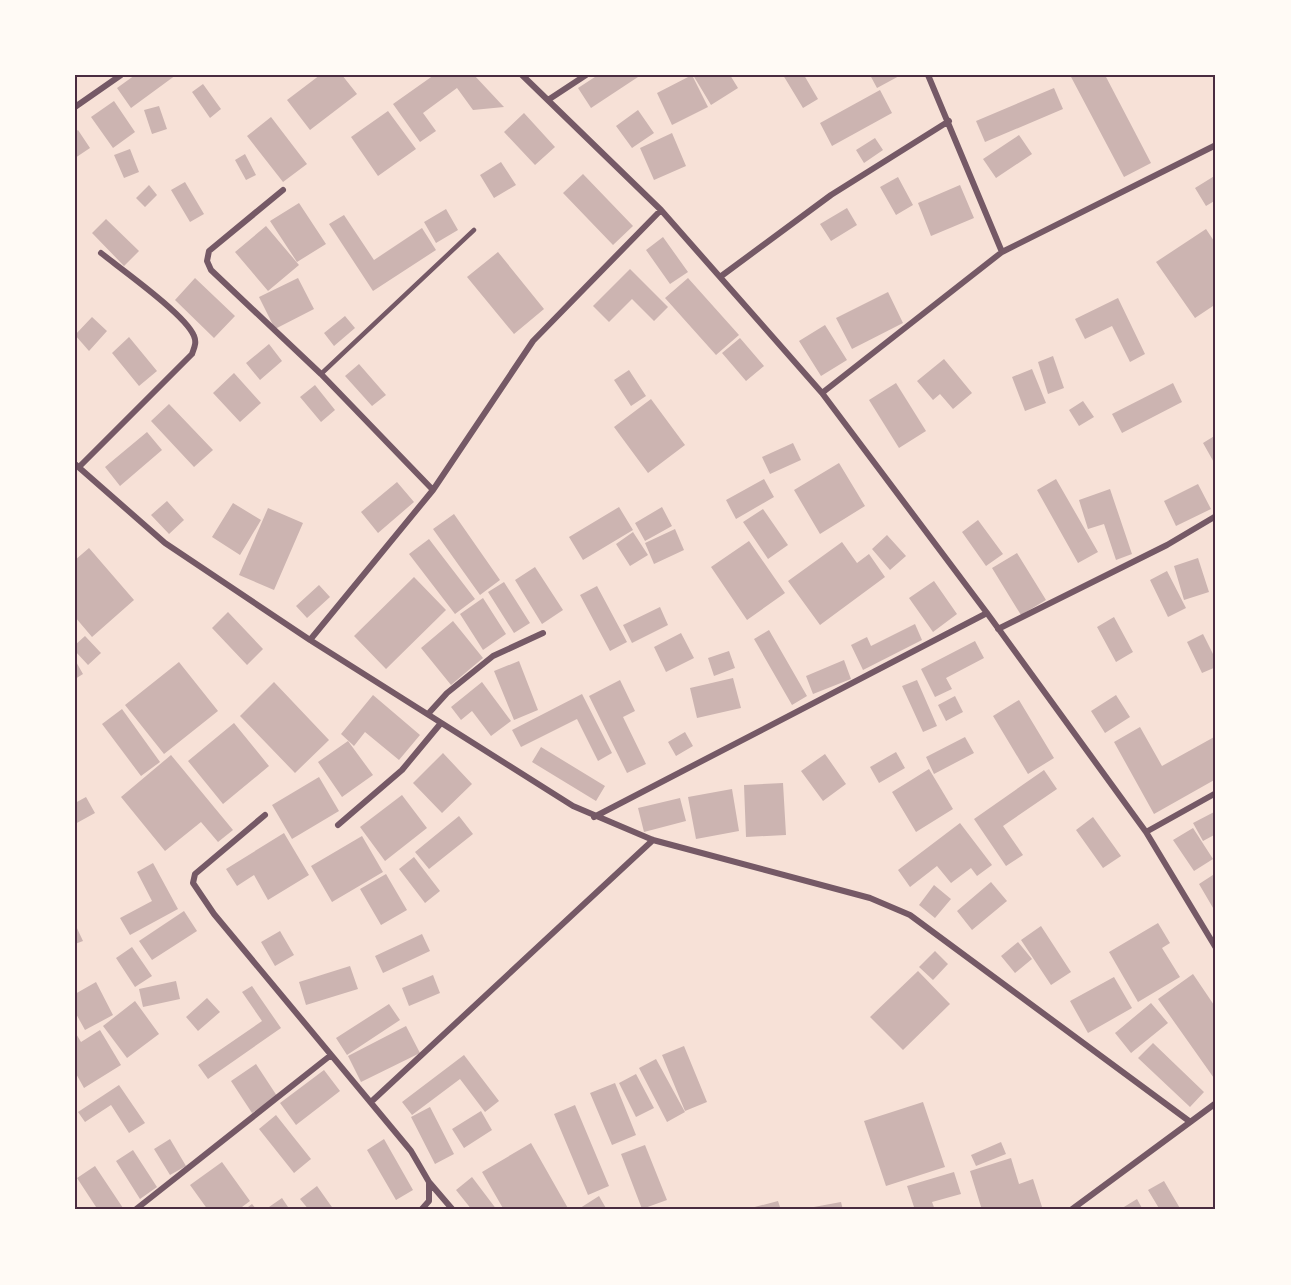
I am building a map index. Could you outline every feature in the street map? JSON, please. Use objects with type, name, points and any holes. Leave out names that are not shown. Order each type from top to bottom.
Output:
[{"type":"street","points":[[75,107],[121,75]]},
{"type":"street","points":[[522,75],[661,210],[822,393],[987,613],[1146,832],[1216,948]]},
{"type":"street","points":[[548,100],[586,75]]},
{"type":"street","points":[[928,75],[1002,252]]},
{"type":"street","points":[[720,277],[831,195],[949,121]]},
{"type":"street","points":[[822,393],[1002,252],[1216,144]]},
{"type":"street","points":[[283,190],[209,251],[207,261],[211,270],[321,374],[433,490]]},
{"type":"street","points":[[310,640],[433,490],[533,341],[661,210]]},
{"type":"street","points":[[101,253],[181,319],[194,333],[196,342],[192,354],[77,466],[165,543],[310,640],[594,817],[653,840],[870,897],[910,915],[1189,1121]]},
{"type":"street","points":[[998,629],[1167,544],[1216,516]]},
{"type":"street","points":[[594,817],[987,613]]},
{"type":"street","points":[[428,714],[447,693],[493,656],[543,633]]},
{"type":"street","points":[[338,825],[402,770],[441,723]]},
{"type":"street","points":[[1146,832],[1216,793]]},
{"type":"street","points":[[265,815],[195,874],[193,883],[214,914],[411,1151],[429,1182],[453,1210]]},
{"type":"street","points":[[370,1102],[653,840]]},
{"type":"street","points":[[135,1210],[332,1055]]},
{"type":"street","points":[[1071,1210],[1216,1103]]},
{"type":"street","points":[[421,1210],[429,1201],[429,1182]]},
{"type":"lane","points":[[321,374],[474,230]]},
{"type":"building","points":[[135,75],[176,75],[131,108],[117,88]]},
{"type":"building","points":[[320,75],[342,75],[357,94],[310,130],[287,100]]},
{"type":"building","points":[[434,75],[474,75],[504,107],[473,110],[457,88],[423,113],[436,131],[420,142],[393,104]]},
{"type":"building","points":[[598,75],[641,75],[591,108],[578,88]]},
{"type":"building","points":[[692,75],[708,107],[672,125],[657,93]]},
{"type":"building","points":[[693,75],[730,75],[738,88],[711,105]]},
{"type":"building","points":[[783,75],[804,75],[818,99],[803,108]]},
{"type":"building","points":[[870,75],[901,75],[877,88]]},
{"type":"building","points":[[1070,75],[1105,75],[1151,163],[1124,177]]},
{"type":"building","points":[[203,84],[221,109],[210,118],[192,92]]},
{"type":"building","points":[[1054,88],[1063,109],[985,142],[976,121]]},
{"type":"building","points":[[880,90],[892,113],[832,146],[820,123]]},
{"type":"building","points":[[114,101],[135,132],[113,148],[91,117]]},
{"type":"building","points":[[159,106],[167,129],[152,134],[144,110]]},
{"type":"building","points":[[638,110],[654,133],[632,148],[616,126]]},
{"type":"building","points":[[388,111],[416,149],[378,176],[351,137]]},
{"type":"building","points":[[524,113],[555,147],[535,165],[504,132]]},
{"type":"building","points":[[271,117],[307,164],[283,182],[247,136]]},
{"type":"building","points":[[78,130],[90,148],[75,158],[75,132]]},
{"type":"building","points":[[672,133],[686,166],[654,180],[640,148]]},
{"type":"building","points":[[1019,135],[1032,154],[996,178],[983,159]]},
{"type":"building","points":[[875,138],[883,150],[864,163],[856,150]]},
{"type":"building","points":[[130,149],[139,172],[124,178],[114,155]]},
{"type":"building","points":[[245,154],[256,175],[246,180],[235,160]]},
{"type":"building","points":[[501,162],[516,185],[494,198],[480,175]]},
{"type":"building","points":[[583,174],[633,226],[613,245],[563,193]]},
{"type":"building","points":[[1216,175],[1216,200],[1206,206],[1195,188]]},
{"type":"building","points":[[898,177],[913,205],[896,215],[880,187]]},
{"type":"building","points":[[185,182],[204,214],[190,222],[171,190]]},
{"type":"building","points":[[149,185],[157,195],[145,207],[136,198]]},
{"type":"building","points":[[960,185],[974,218],[931,236],[918,203]]},
{"type":"building","points":[[299,203],[326,244],[297,262],[270,221]]},
{"type":"building","points":[[847,208],[857,225],[831,241],[820,224]]},
{"type":"building","points":[[446,209],[458,230],[436,243],[424,222]]},
{"type":"building","points":[[344,215],[374,260],[422,228],[436,250],[373,291],[329,224]]},
{"type":"building","points":[[106,219],[139,251],[124,266],[92,233]]},
{"type":"building","points":[[266,226],[299,265],[268,291],[235,252]]},
{"type":"building","points":[[1206,229],[1216,244],[1216,304],[1195,318],[1156,262]]},
{"type":"building","points":[[663,237],[688,272],[670,284],[646,250]]},
{"type":"building","points":[[498,252],[544,309],[514,334],[467,277]]},
{"type":"building","points":[[630,269],[668,307],[654,321],[632,299],[609,322],[593,306]]},
{"type":"building","points":[[195,278],[235,316],[214,338],[175,300]]},
{"type":"building","points":[[298,278],[314,309],[275,329],[259,297]]},
{"type":"building","points":[[688,278],[739,335],[716,355],[665,298]]},
{"type":"building","points":[[888,292],[903,323],[852,349],[836,318]]},
{"type":"building","points":[[1118,298],[1145,354],[1130,362],[1112,326],[1085,339],[1075,319]]},
{"type":"building","points":[[345,316],[355,328],[334,346],[324,333]]},
{"type":"building","points":[[92,317],[107,331],[89,351],[75,335]]},
{"type":"building","points":[[825,325],[847,360],[821,376],[799,341]]},
{"type":"building","points":[[129,337],[157,371],[139,386],[112,353]]},
{"type":"building","points":[[740,338],[764,366],[746,381],[722,353]]},
{"type":"building","points":[[269,344],[282,361],[260,380],[246,363]]},
{"type":"building","points":[[1053,356],[1064,388],[1048,394],[1038,362]]},
{"type":"building","points":[[944,359],[972,393],[953,409],[940,394],[933,400],[917,381]]},
{"type":"building","points":[[359,364],[386,395],[372,406],[345,376]]},
{"type":"building","points":[[1032,369],[1046,403],[1025,411],[1012,377]]},
{"type":"building","points":[[629,370],[646,396],[631,406],[614,380]]},
{"type":"building","points":[[234,373],[261,403],[240,422],[213,393]]},
{"type":"building","points":[[896,383],[926,431],[899,448],[869,400]]},
{"type":"building","points":[[1173,383],[1182,402],[1122,433],[1112,414]]},
{"type":"building","points":[[315,385],[335,410],[321,422],[300,397]]},
{"type":"building","points":[[651,399],[685,445],[648,473],[614,427]]},
{"type":"building","points":[[1083,401],[1094,417],[1079,426],[1069,410]]},
{"type":"building","points":[[169,404],[213,450],[194,467],[151,421]]},
{"type":"building","points":[[147,432],[162,450],[120,486],[105,467]]},
{"type":"building","points":[[1216,435],[1216,466],[1203,443]]},
{"type":"building","points":[[793,443],[801,460],[770,474],[762,457]]},
{"type":"building","points":[[839,463],[865,506],[820,534],[794,490]]},
{"type":"building","points":[[764,479],[774,497],[736,519],[726,500]]},
{"type":"building","points":[[1056,479],[1098,552],[1078,563],[1037,490]]},
{"type":"building","points":[[397,482],[414,502],[378,533],[361,512]]},
{"type":"building","points":[[1198,484],[1211,509],[1176,526],[1164,501]]},
{"type":"building","points":[[1110,489],[1132,554],[1116,560],[1104,524],[1088,529],[1079,500]]},
{"type":"building","points":[[167,501],[184,520],[169,534],[151,515]]},
{"type":"building","points":[[233,503],[261,520],[240,555],[212,537]]},
{"type":"building","points":[[619,507],[633,530],[583,560],[569,537]]},
{"type":"building","points":[[662,507],[672,526],[645,541],[635,523]]},
{"type":"building","points":[[268,508],[303,523],[274,590],[239,575]]},
{"type":"building","points":[[763,509],[788,545],[768,559],[743,522]]},
{"type":"building","points":[[454,514],[500,580],[480,595],[433,529]]},
{"type":"building","points":[[978,520],[1003,554],[986,566],[962,532]]},
{"type":"building","points":[[675,529],[684,550],[654,564],[645,543]]},
{"type":"building","points":[[633,532],[648,555],[630,566],[616,544]]},
{"type":"building","points":[[887,535],[906,556],[890,570],[872,549]]},
{"type":"building","points":[[429,539],[475,599],[455,614],[409,554]]},
{"type":"building","points":[[749,541],[785,593],[747,620],[711,567]]},
{"type":"building","points":[[842,542],[857,563],[869,554],[885,577],[820,625],[788,581]]},
{"type":"building","points":[[89,548],[134,600],[92,637],[75,617],[75,560]]},
{"type":"building","points":[[1017,553],[1046,600],[1021,615],[992,568]]},
{"type":"building","points":[[1198,558],[1209,592],[1184,600],[1174,566]]},
{"type":"building","points":[[535,567],[563,610],[542,624],[515,580]]},
{"type":"building","points":[[1167,571],[1186,608],[1168,617],[1150,580]]},
{"type":"building","points":[[414,577],[446,610],[386,669],[354,636]]},
{"type":"building","points":[[934,581],[957,614],[933,632],[909,598]]},
{"type":"building","points":[[504,582],[530,623],[514,633],[488,592]]},
{"type":"building","points":[[319,585],[330,597],[307,618],[296,606]]},
{"type":"building","points":[[597,586],[627,642],[610,651],[580,595]]},
{"type":"building","points":[[483,598],[506,634],[483,650],[460,614]]},
{"type":"building","points":[[660,607],[668,625],[632,643],[623,625]]},
{"type":"building","points":[[228,612],[263,649],[247,665],[212,628]]},
{"type":"building","points":[[1114,617],[1133,652],[1116,662],[1097,627]]},
{"type":"building","points":[[453,621],[483,658],[451,685],[421,648]]},
{"type":"building","points":[[915,624],[922,640],[863,670],[851,645],[867,637],[871,646]]},
{"type":"building","points":[[769,630],[807,696],[792,705],[754,639]]},
{"type":"building","points":[[681,633],[694,658],[666,672],[654,647]]},
{"type":"building","points":[[1203,634],[1216,660],[1216,667],[1202,673],[1187,642]]},
{"type":"building","points":[[85,636],[101,653],[88,665],[75,651],[75,645]]},
{"type":"building","points":[[975,641],[984,658],[946,678],[952,689],[935,697],[921,669]]},
{"type":"building","points":[[729,651],[735,668],[714,676],[708,658]]},
{"type":"building","points":[[75,660],[83,674],[75,679]]},
{"type":"building","points":[[844,660],[851,679],[813,694],[806,676]]},
{"type":"building","points":[[519,661],[538,710],[514,720],[494,671]]},
{"type":"building","points":[[179,662],[218,711],[164,754],[125,705]]},
{"type":"building","points":[[733,678],[741,708],[697,718],[690,688]]},
{"type":"building","points":[[620,680],[635,711],[623,717],[646,764],[627,773],[589,696]]},
{"type":"building","points":[[917,680],[937,726],[923,732],[902,686]]},
{"type":"building","points":[[274,682],[329,740],[295,773],[240,716]]},
{"type":"building","points":[[482,682],[511,721],[491,736],[472,711],[461,720],[451,707]]},
{"type":"building","points":[[582,694],[612,753],[598,761],[577,719],[521,747],[512,730]]},
{"type":"building","points":[[373,695],[420,735],[399,760],[365,732],[354,746],[341,734]]},
{"type":"building","points":[[1116,695],[1130,717],[1105,733],[1091,711]]},
{"type":"building","points":[[955,696],[963,712],[946,721],[938,705]]},
{"type":"building","points":[[1019,700],[1054,758],[1028,774],[993,716]]},
{"type":"building","points":[[122,709],[160,762],[141,776],[102,724]]},
{"type":"building","points":[[234,723],[269,766],[223,804],[188,761]]},
{"type":"building","points":[[1140,727],[1162,766],[1216,736],[1216,779],[1154,814],[1114,742]]},
{"type":"building","points":[[685,732],[693,746],[676,756],[668,742]]},
{"type":"building","points":[[965,737],[974,753],[934,774],[926,757]]},
{"type":"building","points":[[348,741],[373,775],[342,797],[318,762]]},
{"type":"building","points":[[541,747],[605,786],[596,801],[532,762]]},
{"type":"building","points":[[896,752],[905,768],[879,783],[870,767]]},
{"type":"building","points":[[443,753],[472,784],[442,813],[413,783]]},
{"type":"building","points":[[825,754],[846,784],[823,801],[801,771]]},
{"type":"building","points":[[171,755],[233,830],[218,842],[201,822],[165,851],[121,797]]},
{"type":"building","points":[[929,769],[953,809],[916,832],[892,792]]},
{"type":"building","points":[[1044,770],[1057,789],[1003,826],[1023,855],[1006,866],[974,819]]},
{"type":"building","points":[[319,777],[339,811],[292,839],[272,805]]},
{"type":"building","points":[[783,783],[786,835],[746,837],[744,785]]},
{"type":"building","points":[[732,789],[739,831],[696,839],[688,797]]},
{"type":"building","points":[[402,795],[427,828],[385,861],[360,827]]},
{"type":"building","points":[[86,797],[95,813],[75,824],[75,803]]},
{"type":"building","points":[[680,798],[686,821],[644,832],[638,808]]},
{"type":"building","points":[[1216,811],[1216,834],[1203,841],[1193,823]]},
{"type":"building","points":[[459,816],[473,834],[429,869],[415,852]]},
{"type":"building","points":[[1093,817],[1121,856],[1103,868],[1076,830]]},
{"type":"building","points":[[960,823],[992,865],[977,876],[971,868],[951,883],[937,866],[910,887],[898,870]]},
{"type":"building","points":[[1193,828],[1213,859],[1194,871],[1173,840]]},
{"type":"building","points":[[284,833],[309,875],[268,900],[254,875],[237,886],[226,869]]},
{"type":"building","points":[[362,836],[383,872],[332,902],[311,866]]},
{"type":"building","points":[[414,857],[440,891],[425,903],[399,869]]},
{"type":"building","points":[[153,863],[178,909],[130,935],[120,918],[152,901],[137,872]]},
{"type":"building","points":[[1216,873],[1216,913],[1199,884]]},
{"type":"building","points":[[386,874],[407,910],[381,925],[360,889]]},
{"type":"building","points":[[991,882],[1007,901],[972,930],[957,911]]},
{"type":"building","points":[[934,885],[951,899],[935,918],[919,905]]},
{"type":"building","points":[[184,911],[197,931],[152,960],[139,941]]},
{"type":"building","points":[[1158,923],[1170,943],[1162,948],[1180,977],[1138,1002],[1109,952]]},
{"type":"building","points":[[75,924],[83,941],[75,944]]},
{"type":"building","points":[[1041,926],[1071,972],[1051,985],[1021,940]]},
{"type":"building","points":[[280,931],[294,955],[275,966],[261,942]]},
{"type":"building","points":[[422,934],[430,951],[383,973],[375,956]]},
{"type":"building","points":[[1018,942],[1032,959],[1015,973],[1001,956]]},
{"type":"building","points":[[132,947],[152,976],[135,987],[116,958]]},
{"type":"building","points":[[935,951],[948,964],[933,980],[919,967]]},
{"type":"building","points":[[350,966],[358,989],[306,1005],[299,982]]},
{"type":"building","points":[[918,971],[950,1004],[903,1050],[870,1017]]},
{"type":"building","points":[[1193,974],[1216,1008],[1216,1081],[1158,999]]},
{"type":"building","points":[[433,975],[440,993],[409,1006],[402,988]]},
{"type":"building","points":[[1114,977],[1132,1008],[1088,1033],[1070,1001]]},
{"type":"building","points":[[176,981],[180,999],[143,1007],[139,989]]},
{"type":"building","points":[[96,982],[113,1015],[85,1030],[75,1012],[75,994]]},
{"type":"building","points":[[252,986],[281,1028],[208,1079],[198,1065],[262,1021],[242,992]]},
{"type":"building","points":[[207,998],[220,1012],[198,1031],[186,1017]]},
{"type":"building","points":[[135,1001],[159,1034],[127,1058],[103,1026]]},
{"type":"building","points":[[1151,1003],[1168,1023],[1131,1053],[1115,1033]]},
{"type":"building","points":[[389,1004],[400,1020],[347,1055],[336,1038]]},
{"type":"building","points":[[406,1026],[420,1053],[361,1082],[348,1056]]},
{"type":"building","points":[[100,1030],[121,1065],[84,1088],[75,1072],[75,1032],[81,1042]]},
{"type":"building","points":[[1153,1043],[1204,1092],[1190,1107],[1138,1058]]},
{"type":"building","points":[[684,1046],[707,1102],[685,1111],[662,1055]]},
{"type":"building","points":[[464,1055],[499,1101],[485,1112],[460,1079],[412,1115],[402,1102]]},
{"type":"building","points":[[656,1059],[685,1112],[667,1122],[639,1068]]},
{"type":"building","points":[[256,1064],[277,1096],[252,1113],[231,1081]]},
{"type":"building","points":[[324,1070],[340,1091],[296,1125],[280,1103]]},
{"type":"building","points":[[636,1074],[654,1108],[636,1117],[619,1083]]},
{"type":"building","points":[[615,1083],[636,1135],[612,1145],[590,1093]]},
{"type":"building","points":[[119,1085],[145,1123],[129,1133],[111,1105],[85,1122],[78,1112]]},
{"type":"building","points":[[923,1102],[945,1167],[886,1186],[864,1121]]},
{"type":"building","points":[[575,1105],[609,1186],[588,1195],[554,1114]]},
{"type":"building","points":[[430,1107],[454,1154],[435,1164],[411,1117]]},
{"type":"building","points":[[481,1111],[492,1130],[464,1148],[452,1129]]},
{"type":"building","points":[[276,1115],[311,1159],[294,1173],[259,1129]]},
{"type":"building","points":[[170,1139],[186,1166],[170,1175],[154,1149]]},
{"type":"building","points":[[384,1139],[413,1190],[396,1200],[367,1150]]},
{"type":"building","points":[[1001,1142],[1006,1154],[976,1166],[971,1155]]},
{"type":"building","points":[[531,1143],[569,1210],[504,1210],[482,1172]]},
{"type":"building","points":[[645,1145],[667,1200],[642,1209],[621,1154]]},
{"type":"building","points":[[133,1150],[157,1187],[140,1199],[116,1161]]},
{"type":"building","points":[[1011,1158],[1019,1184],[1033,1179],[1043,1210],[982,1210],[970,1171]]},
{"type":"building","points":[[222,1162],[250,1201],[238,1210],[208,1210],[190,1185]]},
{"type":"building","points":[[95,1166],[123,1208],[120,1210],[98,1210],[77,1178]]},
{"type":"building","points":[[954,1172],[961,1194],[932,1202],[935,1210],[915,1210],[907,1186]]},
{"type":"building","points":[[472,1177],[497,1210],[472,1210],[456,1190]]},
{"type":"building","points":[[1164,1181],[1181,1210],[1160,1210],[1148,1190]]},
{"type":"building","points":[[317,1186],[334,1210],[309,1210],[300,1199]]},
{"type":"building","points":[[599,1196],[607,1210],[577,1210]]},
{"type":"building","points":[[282,1198],[290,1210],[271,1210],[269,1207]]},
{"type":"building","points":[[1137,1199],[1143,1210],[1119,1210]]},
{"type":"building","points":[[778,1201],[781,1210],[747,1210],[747,1209]]},
{"type":"building","points":[[841,1202],[843,1210],[803,1210],[803,1209]]},
{"type":"building","points":[[252,1204],[257,1210],[244,1210]]}]
